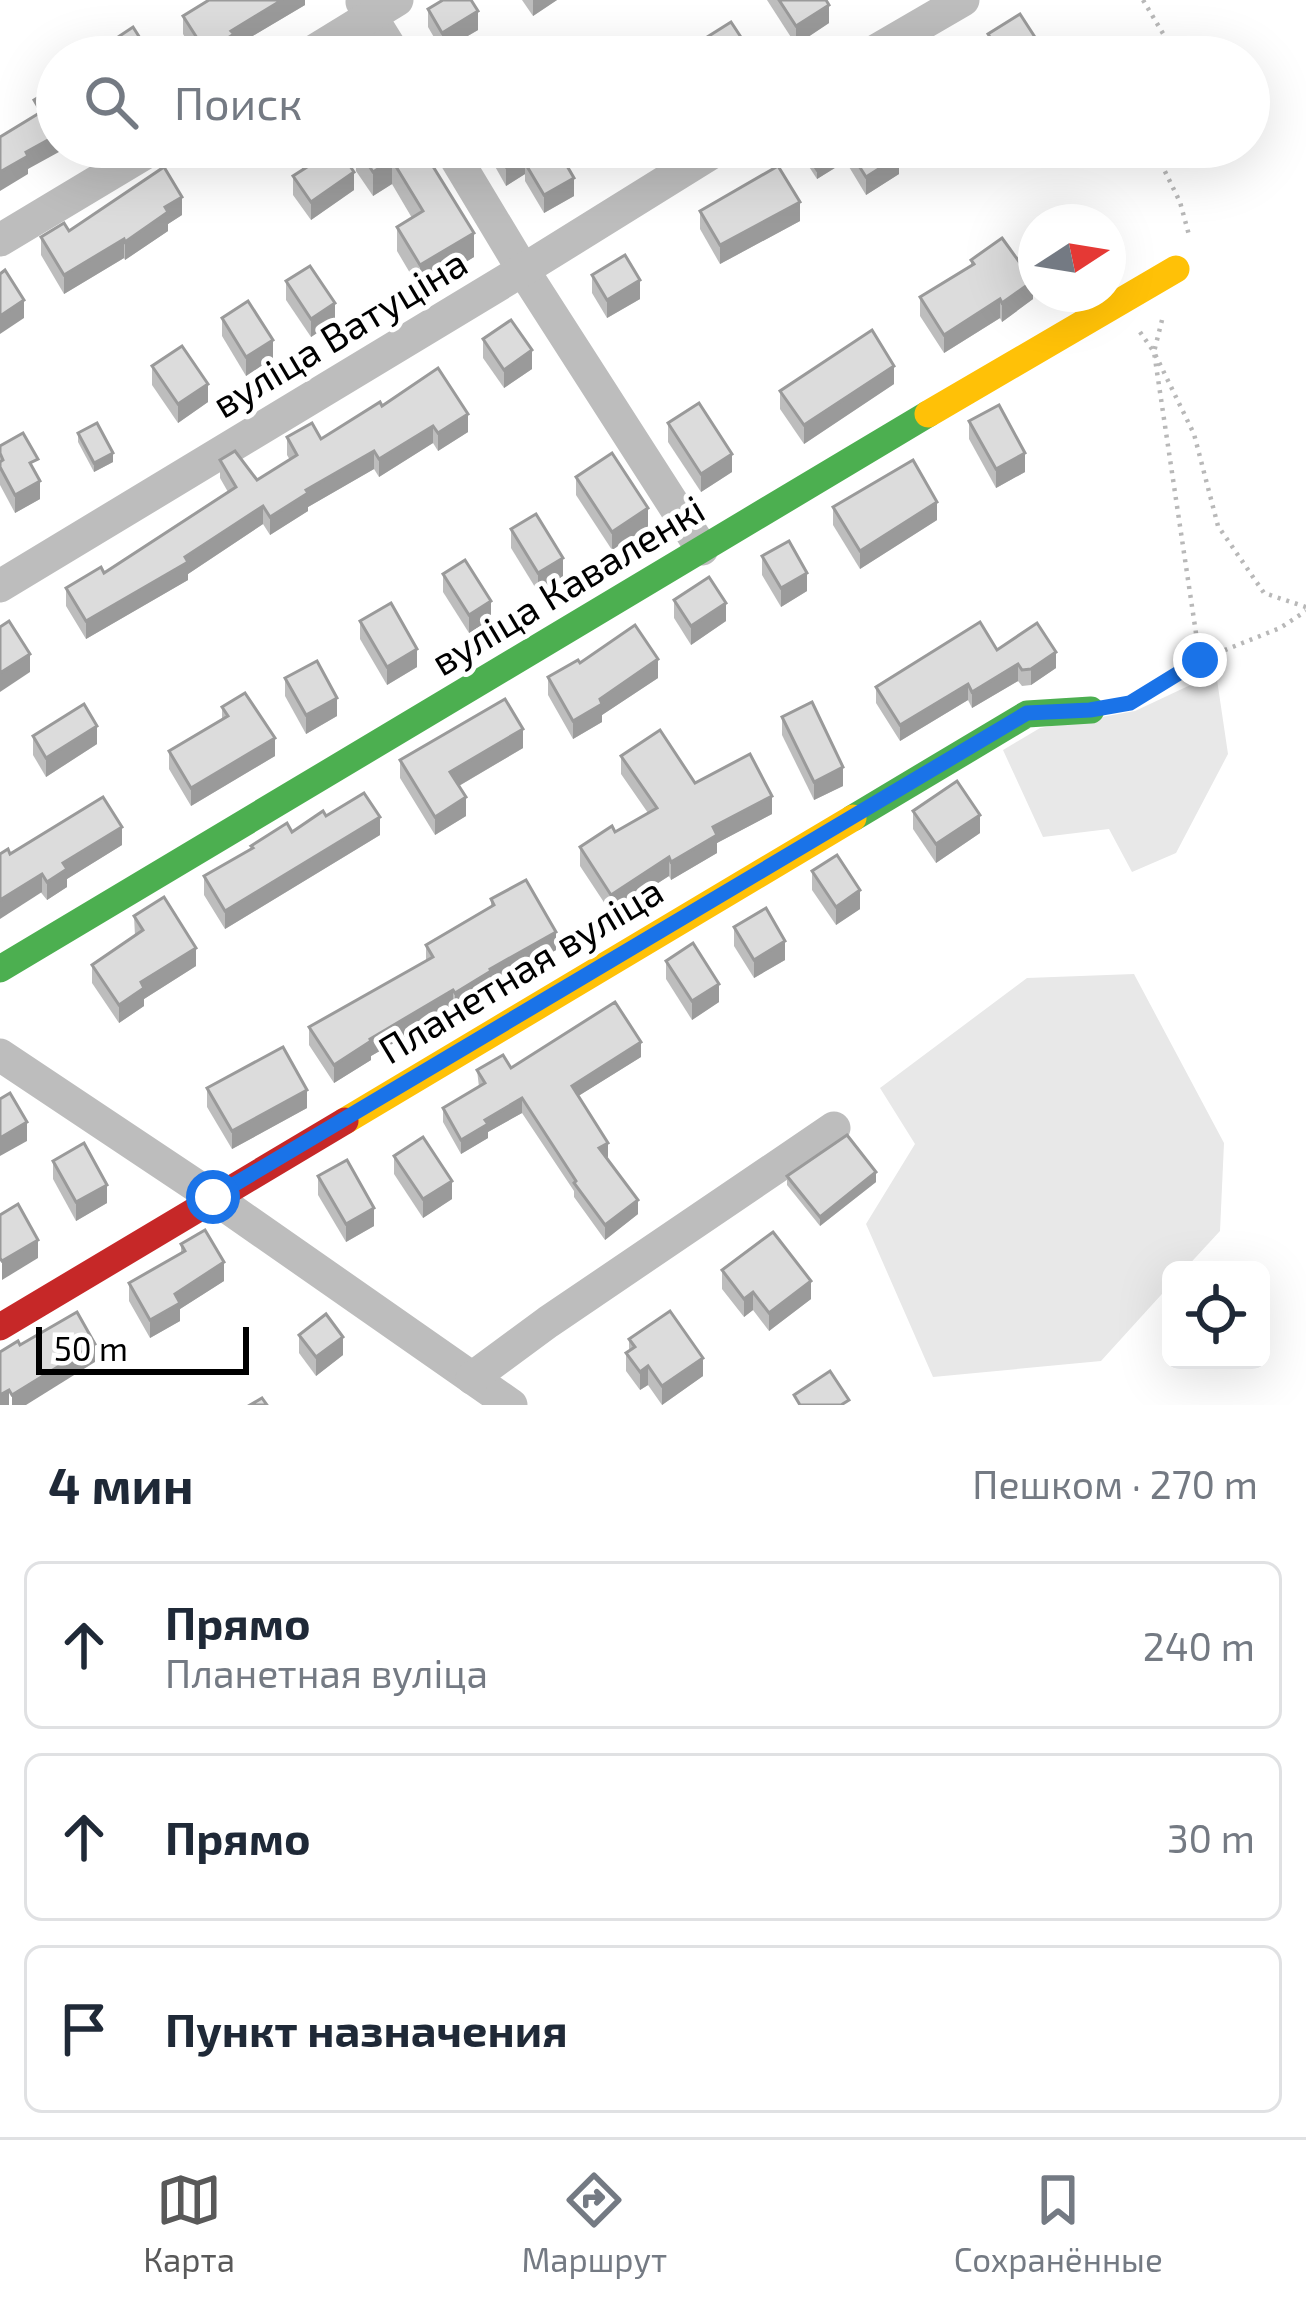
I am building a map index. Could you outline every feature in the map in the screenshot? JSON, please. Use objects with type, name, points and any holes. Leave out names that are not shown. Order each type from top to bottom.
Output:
[{"type":"street","points":[[901,36],[963,0]]},
{"type":"street","points":[[333,36],[376,5],[387,36]]},
{"type":"street","points":[[0,240],[120,168]]},
{"type":"street","points":[[462,168],[702,549]]},
{"type":"street","name":"вуліца Ватуціна","points":[[0,586],[687,168]]},
{"type":"street","name":"вуліца Каваленкі","points":[[0,969],[1176,268]]},
{"type":"street","name":"Планетная вуліца","points":[[0,1327],[1027,713],[1090,710]]},
{"type":"street","points":[[0,1055],[213,1197],[486,1395],[548,1322],[834,1128]]},
{"type":"path","points":[[1143,0],[1164,36]]},
{"type":"path","points":[[1136,327],[1154,352],[1194,434],[1218,526],[1264,593],[1306,609]]},
{"type":"path","points":[[1154,352],[1200,660]]},
{"type":"path","points":[[1090,710],[1130,703],[1200,660],[1280,628],[1306,609]]},
{"type":"shaded area","points":[[1216,673],[1228,754],[1176,853],[1132,872],[1109,829],[1043,837],[1003,750],[1040,728],[1135,711]]},
{"type":"shaded area","points":[[1134,974],[1224,1143],[1220,1231],[1192,1261],[1162,1261],[1162,1294],[1101,1361],[933,1377],[866,1224],[915,1144],[880,1088],[1027,978]]},
{"type":"building","points":[[209,0],[282,0],[231,31],[231,36],[196,36],[183,16]]},
{"type":"building","points":[[443,0],[471,0],[478,11],[442,33],[428,9]]},
{"type":"building","points":[[779,0],[826,0],[829,5],[796,26]]},
{"type":"building","points":[[1020,14],[1034,36],[989,36]]},
{"type":"building","points":[[731,22],[740,36],[709,36]]},
{"type":"building","points":[[36,115],[36,147],[0,172],[0,137]]},
{"type":"building","points":[[163,168],[182,197],[125,242],[64,275],[41,237],[64,223],[69,231]]},
{"type":"building","points":[[305,168],[351,168],[354,172],[311,202],[293,176]]},
{"type":"building","points":[[397,168],[434,168],[474,233],[420,265],[397,227],[423,211]]},
{"type":"building","points":[[528,168],[568,168],[574,178],[544,195]]},
{"type":"building","points":[[775,168],[779,168],[800,202],[720,245],[700,211]]},
{"type":"building","points":[[1002,238],[1018,260],[1018,292],[944,335],[920,297],[974,264],[971,260]]},
{"type":"building","points":[[625,255],[640,280],[607,300],[592,275]]},
{"type":"building","points":[[310,266],[335,303],[311,319],[286,281]]},
{"type":"building","points":[[5,270],[24,300],[0,316],[0,274]]},
{"type":"building","points":[[248,301],[273,340],[246,357],[222,318]]},
{"type":"building","points":[[511,320],[532,350],[504,370],[483,339]]},
{"type":"building","points":[[872,330],[894,366],[804,425],[780,391]]},
{"type":"building","points":[[182,346],[208,384],[178,404],[152,366]]},
{"type":"building","points":[[438,368],[468,414],[438,433],[433,426],[379,459],[374,451],[270,517],[263,506],[185,557],[188,562],[86,621],[66,588],[101,567],[104,573],[236,487],[220,460],[235,451],[257,480],[297,455],[287,437],[312,423],[321,439]]},
{"type":"building","points":[[699,403],[732,454],[701,474],[668,423]]},
{"type":"building","points":[[999,405],[1025,453],[996,469],[969,421]]},
{"type":"building","points":[[97,423],[113,453],[94,463],[78,433]]},
{"type":"building","points":[[23,433],[38,459],[30,463],[40,481],[15,495],[0,467],[0,446]]},
{"type":"building","points":[[612,453],[648,508],[612,532],[576,477]]},
{"type":"building","points":[[913,460],[937,502],[860,551],[833,507]]},
{"type":"building","points":[[536,514],[563,558],[538,573],[511,529]]},
{"type":"building","points":[[789,541],[807,573],[781,588],[762,556]]},
{"type":"building","points":[[465,560],[491,601],[469,615],[443,574]]},
{"type":"building","points":[[709,577],[726,603],[691,626],[674,600]]},
{"type":"building","points":[[391,603],[417,649],[387,667],[360,621]]},
{"type":"building","points":[[9,621],[30,654],[0,673],[0,627]]},
{"type":"building","points":[[980,622],[997,650],[1037,623],[1056,652],[1031,669],[1022,670],[1018,664],[972,692],[968,684],[900,725],[876,687]]},
{"type":"building","points":[[635,625],[658,659],[573,721],[548,677],[580,663]]},
{"type":"building","points":[[317,661],[337,698],[306,715],[285,678]]},
{"type":"building","points":[[245,693],[275,738],[191,788],[169,751],[228,716],[222,707]]},
{"type":"building","points":[[505,699],[523,729],[450,772],[466,797],[435,817],[400,760]]},
{"type":"building","points":[[812,702],[843,767],[814,782],[782,717]]},
{"type":"building","points":[[84,704],[97,726],[46,758],[33,736]]},
{"type":"building","points":[[660,730],[695,783],[750,754],[772,796],[713,827],[717,835],[671,862],[669,857],[611,895],[580,847],[612,826],[615,832],[657,808],[621,756]]},
{"type":"building","points":[[957,781],[980,815],[936,844],[913,811]]},
{"type":"building","points":[[364,793],[380,817],[225,911],[204,876],[287,823],[292,832],[323,811],[326,816]]},
{"type":"building","points":[[103,797],[122,827],[63,863],[67,869],[47,882],[42,874],[0,900],[0,854],[8,849],[10,854]]},
{"type":"building","points":[[837,855],[860,890],[836,907],[812,871]]},
{"type":"building","points":[[526,880],[556,932],[370,1039],[334,1065],[309,1027],[433,957],[426,945]]},
{"type":"building","points":[[164,897],[196,948],[141,982],[144,988],[119,1005],[92,965],[143,930],[134,916]]},
{"type":"building","points":[[766,908],[785,941],[754,960],[734,927]]},
{"type":"building","points":[[693,943],[719,984],[692,1001],[666,961]]},
{"type":"building","points":[[615,1002],[641,1042],[572,1086],[608,1143],[599,1148],[638,1200],[605,1225],[522,1098],[461,1140],[443,1108],[485,1083],[477,1070],[503,1055],[511,1068]]},
{"type":"building","points":[[283,1047],[307,1090],[232,1131],[207,1088]]},
{"type":"building","points":[[10,1093],[27,1122],[0,1138],[0,1099]]},
{"type":"building","points":[[847,1135],[876,1172],[820,1217],[787,1176]]},
{"type":"building","points":[[423,1137],[452,1181],[423,1199],[394,1156]]},
{"type":"building","points":[[84,1143],[107,1185],[76,1202],[53,1161]]},
{"type":"building","points":[[347,1160],[374,1208],[346,1224],[318,1176]]},
{"type":"building","points":[[18,1204],[38,1240],[2,1261],[0,1215]]},
{"type":"building","points":[[205,1230],[224,1262],[175,1294],[180,1303],[150,1320],[129,1283],[185,1251],[181,1244]]},
{"type":"building","points":[[773,1232],[811,1281],[769,1313],[753,1292],[744,1299],[722,1270]]},
{"type":"building","points":[[670,1311],[703,1358],[662,1386],[648,1366],[640,1372],[626,1353],[635,1347],[629,1339]]},
{"type":"building","points":[[77,1312],[95,1344],[12,1395],[9,1390],[0,1395],[0,1352]]},
{"type":"building","points":[[326,1314],[343,1337],[316,1357],[299,1335]]},
{"type":"building","points":[[830,1371],[849,1400],[841,1405],[800,1405],[794,1395]]},
{"type":"traffic: fast","points":[[0,969],[928,414]]},
{"type":"traffic: fast","points":[[853,818],[1027,714],[1091,710]]},
{"type":"traffic: slow","points":[[928,414],[1176,269]]},
{"type":"traffic: slow","points":[[345,1121],[853,818]]},
{"type":"traffic: jam","points":[[0,1327],[345,1121]]},
{"type":"route","points":[[213,1197],[1027,713],[1130,703],[1200,660]]}]
